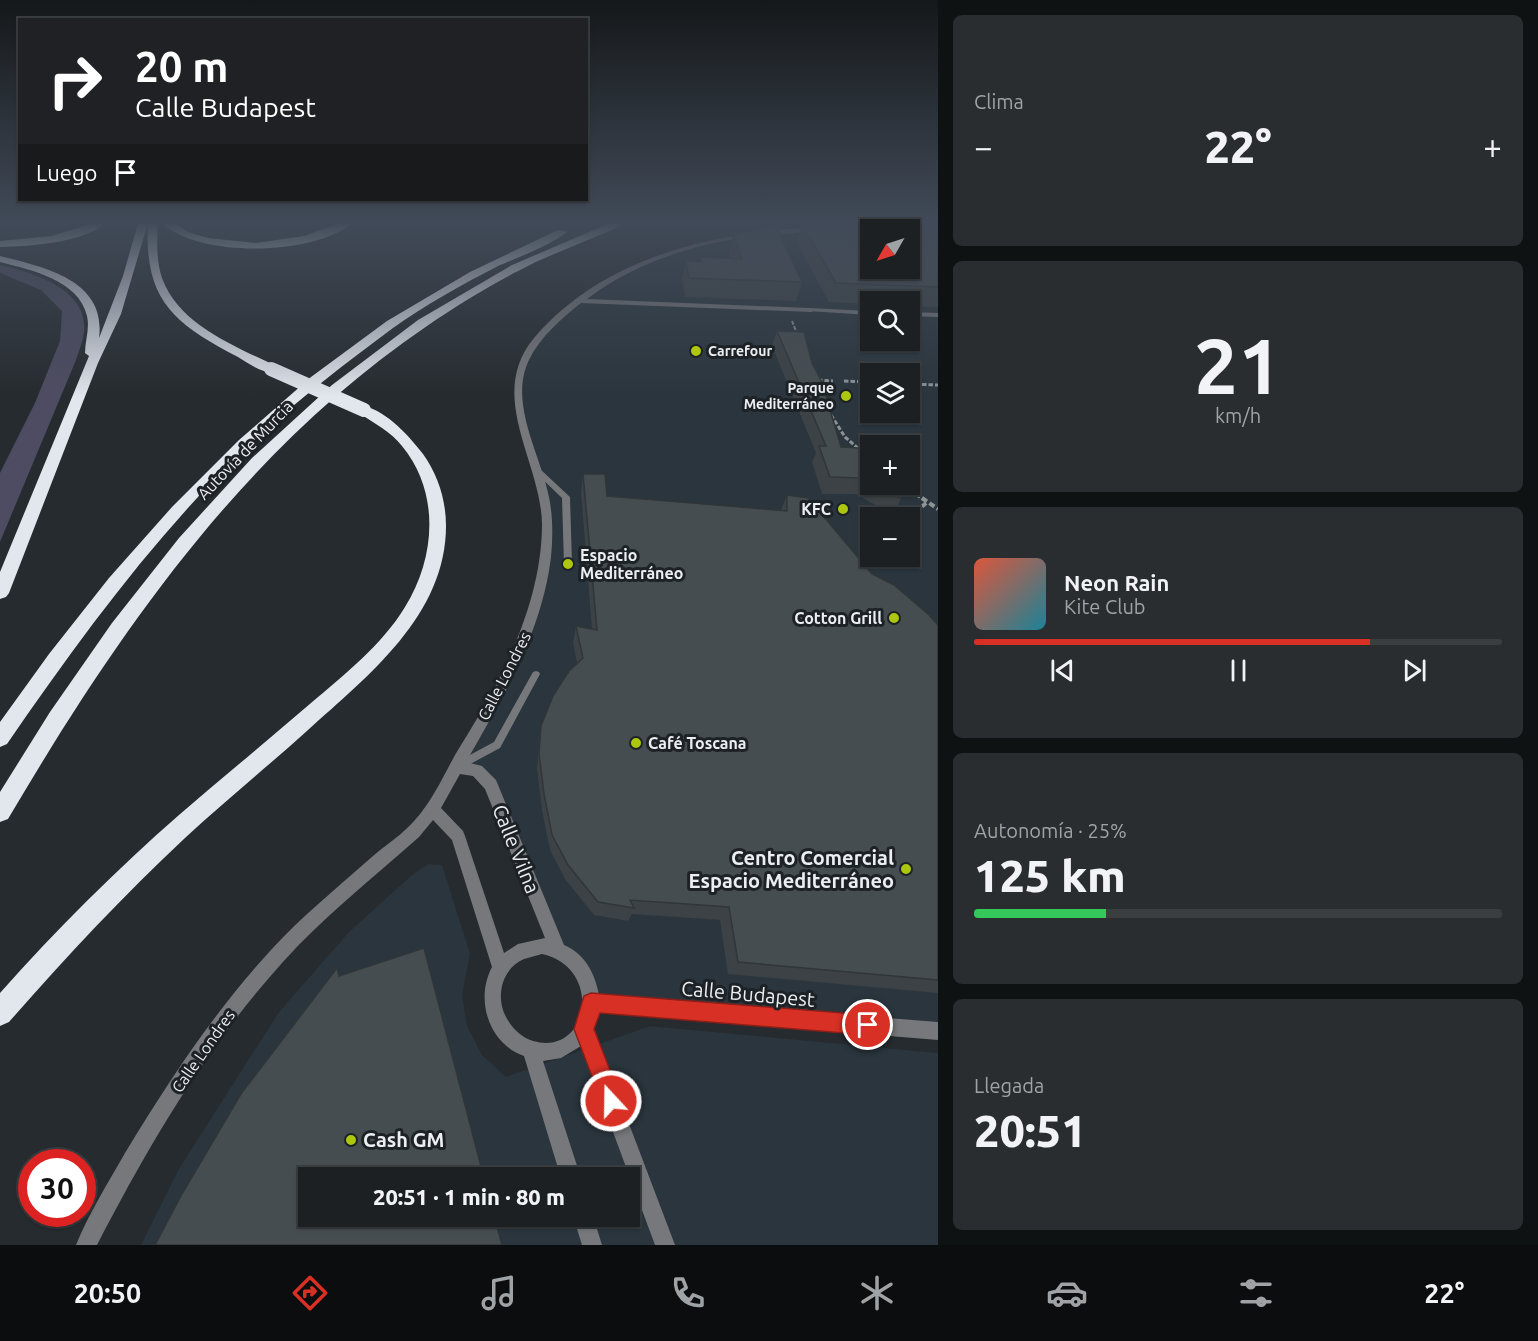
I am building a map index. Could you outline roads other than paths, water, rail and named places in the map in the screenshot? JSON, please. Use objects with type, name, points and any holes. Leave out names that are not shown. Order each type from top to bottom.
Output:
[{"type":"highway","points":[[62,281],[74,288],[86,300],[93,314],[92,363]]},
{"type":"highway","points":[[0,593],[126,281]]},
{"type":"highway","points":[[0,1013],[133,872],[359,672],[398,632],[424,588],[437,549],[439,530],[436,499],[429,477],[417,455],[392,429],[363,410],[215,341],[173,309],[159,281]]},
{"type":"highway","name":"Autovía de Murcia","points":[[0,738],[121,574],[183,503],[279,409],[345,356],[421,304],[462,281]]},
{"type":"highway","name":"Autovía de Murcia","points":[[0,812],[65,704],[153,581],[211,511],[303,416],[366,363],[450,304],[494,281]]},
{"type":"street","name":"Calle Londres","points":[[86,1245],[119,1183],[175,1089],[228,1015],[277,956],[419,826],[432,809],[515,659],[531,619],[545,550],[547,520],[538,471],[519,414],[518,380],[529,351],[537,339],[578,301],[610,281]]},
{"type":"street","points":[[578,301],[809,310]]},
{"type":"street","name":"Calle Vilna","points":[[456,767],[477,770],[491,785],[558,950]]},
{"type":"street","points":[[432,809],[458,836],[500,966]]},
{"type":"street","points":[[542,946],[558,950],[578,966],[590,991],[590,1016],[584,1029],[570,1045],[551,1052],[531,1051],[515,1043],[503,1030],[495,1014],[492,998],[494,981],[500,966],[511,954],[526,947],[542,946]]},
{"type":"street","name":"Calle Budapest","points":[[591,1003],[938,1030]]},
{"type":"street","points":[[584,1029],[665,1245]]},
{"type":"street","points":[[531,1051],[568,1167]]},
{"type":"street","points":[[586,1227],[592,1245]]},
{"type":"lane","points":[[809,310],[860,313]]},
{"type":"lane","points":[[920,314],[935,315],[938,324]]},
{"type":"lane","points":[[538,471],[566,497],[568,564]]},
{"type":"lane","points":[[456,767],[497,745],[536,674]]},
{"type":"place","name":"Carrefour","points":[[696,351]]},
{"type":"place","name":"Parque Mediterráneo","points":[[846,396]]},
{"type":"place","name":"KFC","points":[[843,509]]},
{"type":"place","name":"Espacio Mediterráneo","points":[[568,564]]},
{"type":"place","name":"Cotton Grill","points":[[894,618]]},
{"type":"place","name":"Café Toscana","points":[[636,743]]},
{"type":"place","name":"Centro Comercial Espacio Mediterráneo","points":[[906,869]]},
{"type":"place","name":"Cash GM","points":[[351,1140]]}]
